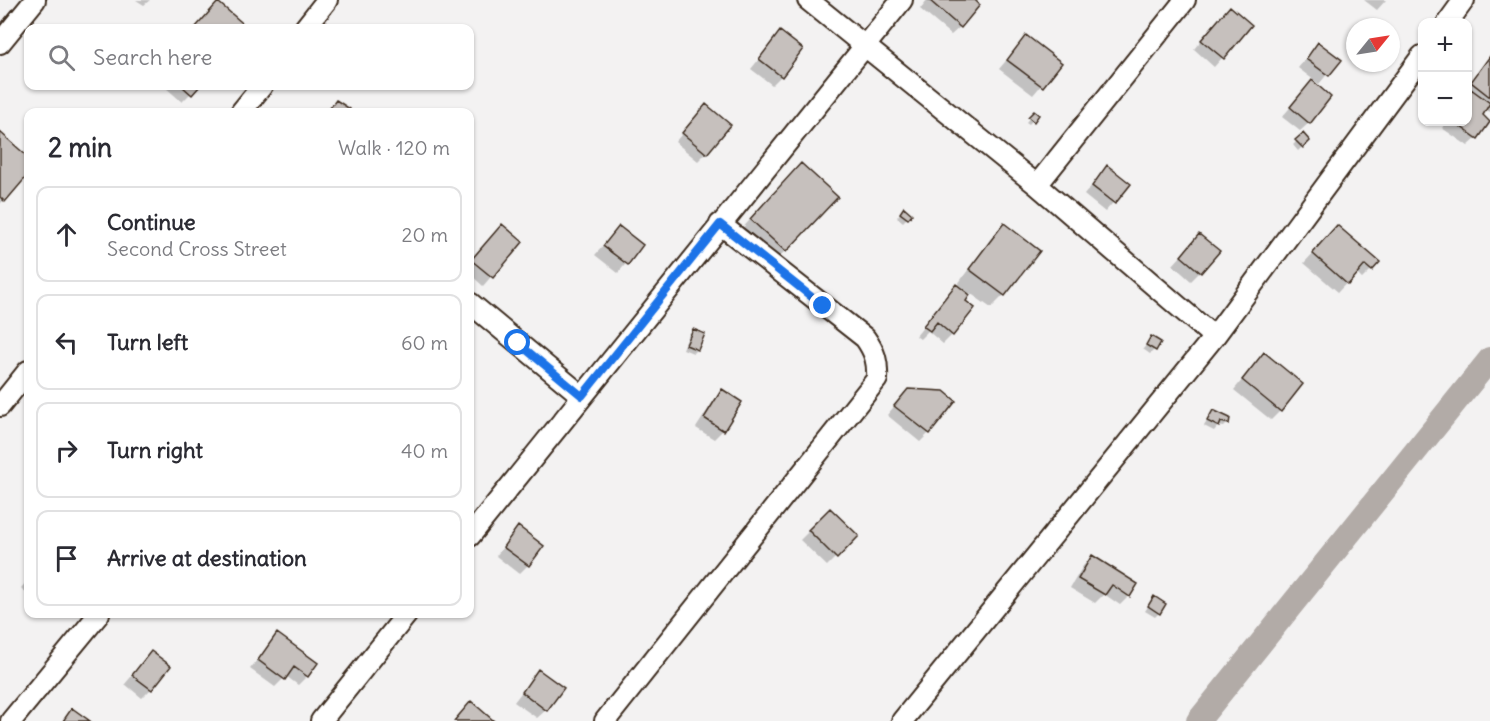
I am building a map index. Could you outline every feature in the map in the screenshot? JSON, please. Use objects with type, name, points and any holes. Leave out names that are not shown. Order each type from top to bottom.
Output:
[{"type":"street","points":[[0,42],[35,0]]},
{"type":"street","points":[[309,24],[327,0]]},
{"type":"street","points":[[808,0],[1037,185],[1214,337]]},
{"type":"street","points":[[474,531],[902,0]]},
{"type":"street","points":[[1037,185],[1185,0]]},
{"type":"street","points":[[1451,18],[1464,0]]},
{"type":"street","points":[[902,721],[1214,337],[1418,61]]},
{"type":"street","points":[[244,108],[259,90]]},
{"type":"street","points":[[604,721],[877,379],[878,363],[874,351],[865,338],[720,224]]},
{"type":"street","points":[[474,306],[582,396]]},
{"type":"street","points":[[2,400],[24,375]]},
{"type":"street","points":[[11,721],[96,618]]},
{"type":"street","points":[[321,721],[404,618]]},
{"type":"building","points":[[929,0],[975,0],[980,5],[961,28]]},
{"type":"building","points":[[218,2],[243,24],[199,24]]},
{"type":"building","points":[[1230,6],[1252,25],[1224,59],[1201,40]]},
{"type":"building","points":[[780,31],[803,49],[782,77],[759,59]]},
{"type":"building","points":[[1026,35],[1062,63],[1043,87],[1007,60]]},
{"type":"building","points":[[1318,42],[1342,60],[1329,76],[1306,59]]},
{"type":"building","points":[[1490,56],[1490,97],[1472,81]]},
{"type":"building","points":[[1312,80],[1331,97],[1310,124],[1290,107]]},
{"type":"building","points":[[186,90],[196,90],[192,95]]},
{"type":"building","points":[[1472,90],[1490,103],[1483,115],[1490,122],[1478,139],[1460,126],[1472,126]]},
{"type":"building","points":[[336,100],[348,108],[330,108]]},
{"type":"building","points":[[706,104],[731,125],[707,154],[682,133]]},
{"type":"building","points":[[1034,111],[1039,115],[1034,122],[1028,117]]},
{"type":"building","points":[[0,132],[24,153],[24,180],[5,202],[0,197]]},
{"type":"building","points":[[1303,133],[1310,141],[1303,148],[1295,140]]},
{"type":"building","points":[[801,163],[838,197],[786,252],[750,219]]},
{"type":"building","points":[[1107,165],[1131,184],[1115,204],[1092,186]]},
{"type":"building","points":[[904,207],[912,214],[908,219],[900,213]]},
{"type":"building","points":[[1004,223],[1040,251],[1005,296],[969,269]]},
{"type":"building","points":[[502,224],[523,242],[493,278],[474,262],[474,257]]},
{"type":"building","points":[[1337,225],[1380,262],[1372,271],[1365,265],[1348,285],[1312,253]]},
{"type":"building","points":[[619,226],[643,245],[628,265],[603,246]]},
{"type":"building","points":[[1199,234],[1220,251],[1201,273],[1181,256]]},
{"type":"building","points":[[956,284],[970,295],[966,301],[975,308],[953,336],[937,322],[930,331],[923,326]]},
{"type":"building","points":[[693,329],[705,334],[698,350],[686,345]]},
{"type":"building","points":[[1151,336],[1161,342],[1156,351],[1146,345]]},
{"type":"building","points":[[1264,352],[1303,384],[1281,412],[1242,380]]},
{"type":"building","points":[[722,389],[742,402],[724,431],[704,418]]},
{"type":"building","points":[[908,389],[944,391],[956,401],[930,434],[894,406]]},
{"type":"building","points":[[1213,410],[1230,418],[1229,424],[1221,422],[1219,427],[1207,421]]},
{"type":"building","points":[[830,508],[859,536],[837,559],[808,530]]},
{"type":"building","points":[[518,526],[544,546],[529,566],[503,547]]},
{"type":"building","points":[[1092,555],[1138,584],[1130,597],[1112,585],[1105,595],[1078,579]]},
{"type":"building","points":[[1154,596],[1166,604],[1160,614],[1148,606]]},
{"type":"building","points":[[277,633],[318,663],[308,677],[294,667],[285,680],[258,660]]},
{"type":"building","points":[[151,651],[171,666],[152,690],[132,675]]},
{"type":"building","points":[[538,669],[564,688],[547,711],[522,692]]},
{"type":"building","points":[[471,701],[494,721],[454,721]]},
{"type":"building","points":[[72,708],[90,721],[63,721]]},
{"type":"waterway","points":[[1198,721],[1490,359]]},
{"type":"route","points":[[518,343],[582,396],[720,224],[823,306]]}]
